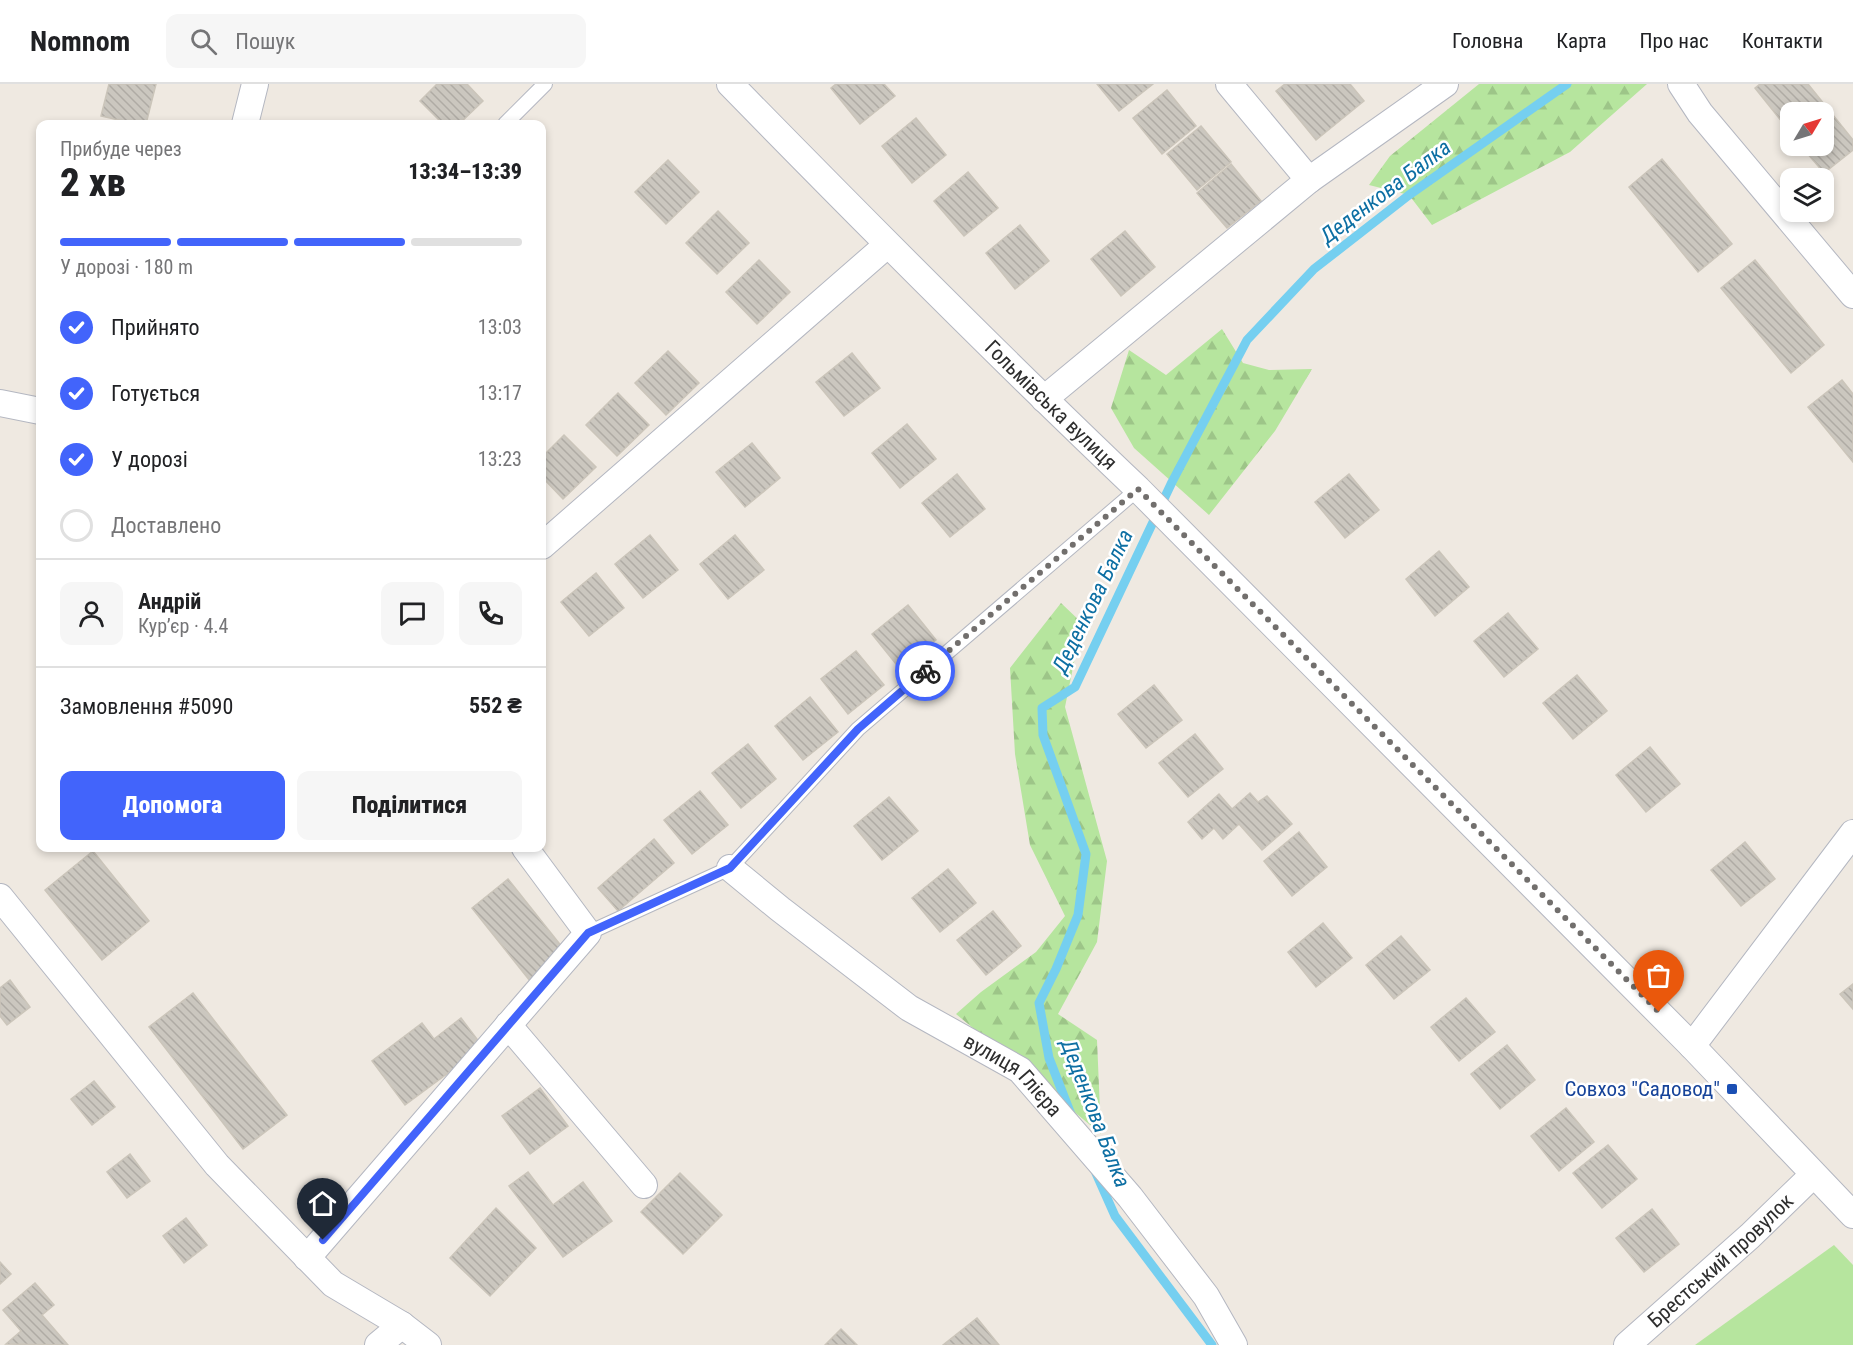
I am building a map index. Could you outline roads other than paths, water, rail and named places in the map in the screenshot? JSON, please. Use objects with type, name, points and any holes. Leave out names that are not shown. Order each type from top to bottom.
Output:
[{"type":"street","points":[[246,120],[255,84]]},
{"type":"street","name":"Гольмівська вулиця","points":[[730,84],[887,244],[1138,489],[1692,1046],[1853,1215]]},
{"type":"street","points":[[1229,84],[1309,180]]},
{"type":"street","points":[[1044,399],[1309,180],[1445,84]]},
{"type":"street","points":[[1681,84],[1700,113],[1853,295]]},
{"type":"street","points":[[546,542],[887,244]]},
{"type":"street","points":[[0,403],[36,410]]},
{"type":"street","points":[[1692,1046],[1853,833]]},
{"type":"street","points":[[307,1258],[588,933],[528,852]]},
{"type":"street","name":"вулиця Глієра","points":[[730,868],[909,1008],[1020,1070],[1130,1197],[1206,1296],[1234,1345]]},
{"type":"street","points":[[0,897],[217,1165],[333,1284],[402,1325],[428,1345]]},
{"type":"street","points":[[508,1025],[644,1185]]},
{"type":"street","name":"Брестський провулок","points":[[1627,1345],[1750,1236],[1814,1175]]},
{"type":"street","points":[[378,1345],[402,1325]]},
{"type":"lane","points":[[509,120],[545,84]]},
{"type":"lane","points":[[588,933],[730,868],[858,729],[1138,489]]},
{"type":"waterway","name":"Деденкова Балка","points":[[1072,1117],[1049,1058],[1039,1003],[1078,915],[1086,854],[1043,735],[1042,708],[1075,687],[1172,482],[1247,340],[1314,269],[1409,195],[1567,84]]},
{"type":"waterway","name":"Деденкова Балка","points":[[1095,1171],[1115,1216],[1212,1345]]},
{"type":"place","name":"Совхоз \"Садовод\"","points":[[1732,1089]]}]
